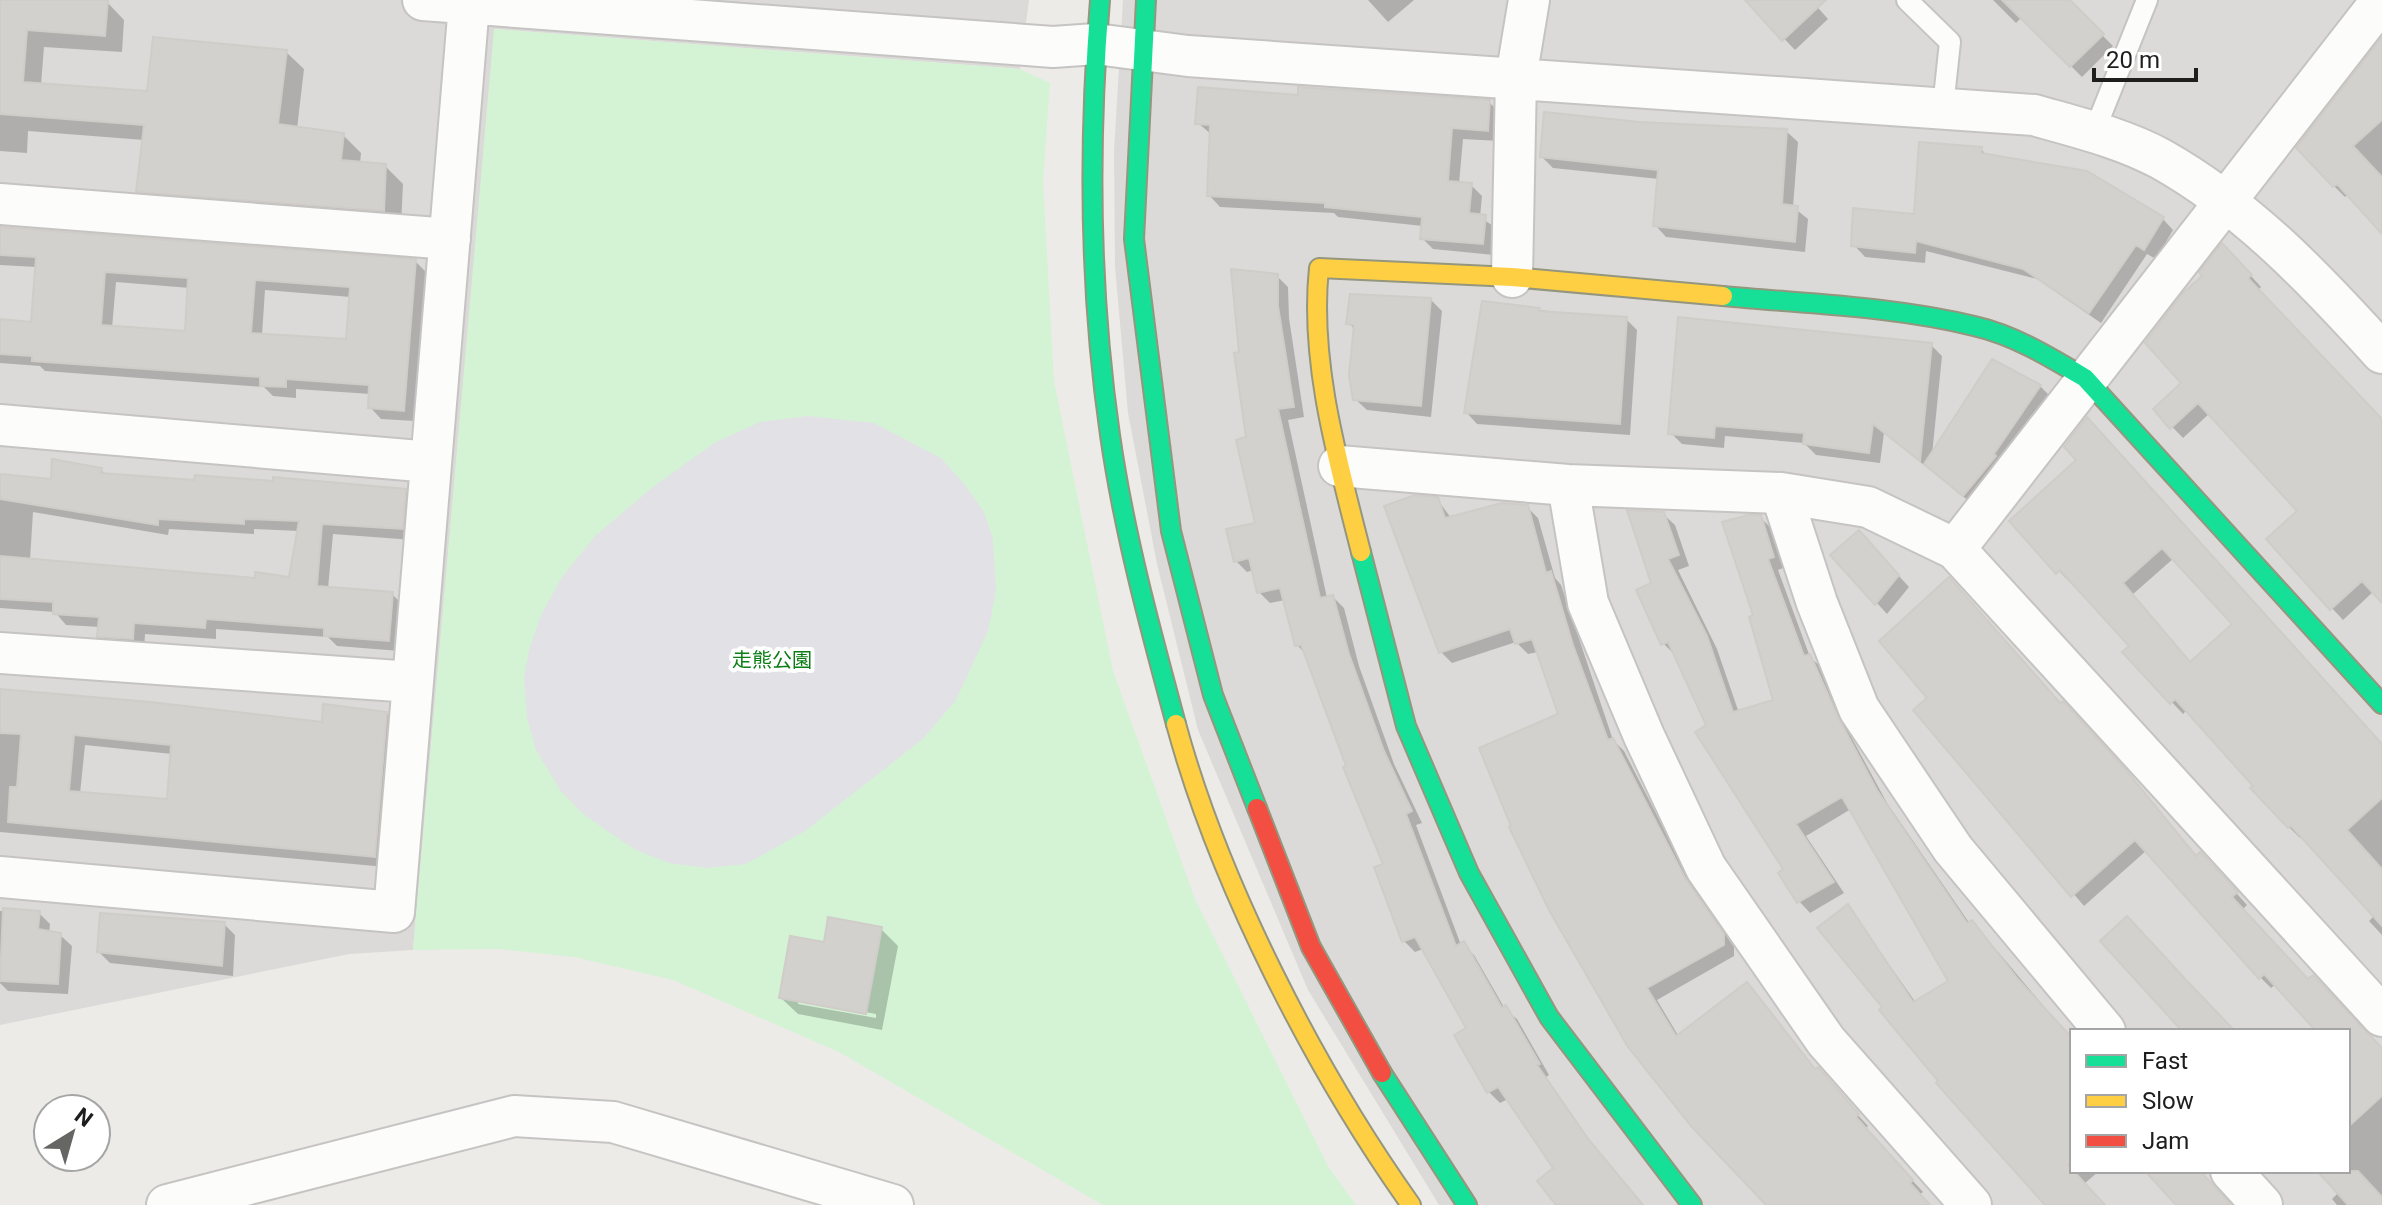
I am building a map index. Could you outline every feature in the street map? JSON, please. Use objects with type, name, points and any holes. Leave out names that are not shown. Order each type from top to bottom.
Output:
[{"type":"street","points":[[423,0],[798,14],[1053,47],[1096,44],[1142,50],[2034,115],[2094,132],[2159,158],[2224,199],[2313,276],[2382,353]]},
{"type":"street","points":[[1100,0],[1091,195],[1093,272],[1105,424],[1141,604],[1204,814],[1283,988],[1377,1158],[1411,1205]]},
{"type":"street","points":[[1146,0],[1134,239],[1171,531],[1213,695],[1311,947],[1389,1086],[1467,1205]]},
{"type":"street","points":[[1512,277],[1516,78],[1529,0]]},
{"type":"street","points":[[0,877],[394,912],[469,4]]},
{"type":"street","points":[[1955,549],[2224,199],[2380,5]]},
{"type":"street","points":[[0,204],[450,239]]},
{"type":"street","points":[[1692,1205],[1549,1017],[1469,873],[1406,726],[1339,466],[1314,315],[1319,268],[1512,277],[1905,313],[1976,326],[2036,349],[2085,378],[2382,704]]},
{"type":"street","points":[[0,425],[431,462]]},
{"type":"street","points":[[1339,466],[1568,485],[1781,493],[1868,507],[1955,549],[2382,1016]]},
{"type":"street","points":[[1568,485],[1588,603],[1644,736],[1706,868],[1826,1041],[1971,1205]]},
{"type":"street","points":[[1781,493],[1817,603],[1859,709],[1953,849],[2103,1029]]},
{"type":"street","points":[[0,653],[412,682]]},
{"type":"street","points":[[167,1205],[514,1116],[613,1122],[893,1205]]},
{"type":"street","points":[[2233,1173],[2262,1205]]},
{"type":"lane","points":[[1907,0],[1950,42],[1943,107]]},
{"type":"lane","points":[[2094,132],[2147,0]]},
{"type":"shaded area","points":[[0,0],[1029,0],[1020,69],[495,29],[413,950],[349,954],[0,1025]]},
{"type":"shaded area","points":[[1123,0],[2382,0],[2382,1205],[1439,1205],[1308,990],[1198,730],[1157,564],[1128,413],[1115,267],[1114,151]]},
{"type":"shaded area","points":[[808,416],[874,423],[941,458],[965,485],[984,512],[993,539],[996,591],[988,631],[956,700],[923,739],[805,831],[746,864],[707,868],[669,863],[636,850],[607,831],[581,812],[560,790],[536,750],[527,718],[524,678],[529,650],[541,615],[562,577],[595,536],[653,487],[714,443],[760,422]]},
{"type":"green space","name":"走熊公園","points":[[494,29],[1020,69],[1050,83],[1043,182],[1054,381],[1113,671],[1195,899],[1329,1168],[1356,1205],[1103,1205],[839,1052],[673,980],[574,957],[499,949],[413,950]]},
{"type":"building","points":[[0,0],[108,0],[105,36],[27,30],[23,82],[147,91],[153,37],[287,50],[278,124],[344,133],[341,160],[386,164],[384,211],[136,192],[144,125],[0,114]]},
{"type":"building","points":[[1745,0],[1826,0],[1782,41]]},
{"type":"building","points":[[2002,0],[2070,0],[2104,34],[2070,67]]},
{"type":"building","points":[[2382,37],[2382,120],[2353,146],[2382,177],[2382,234],[2337,184],[2333,187],[2296,148]]},
{"type":"building","points":[[1198,87],[1298,95],[1298,87],[1490,100],[1488,131],[1452,128],[1448,181],[1472,183],[1469,213],[1486,215],[1483,244],[1420,239],[1422,217],[1325,207],[1325,203],[1207,196],[1210,125],[1195,124]]},
{"type":"building","points":[[1544,112],[1639,122],[1787,129],[1782,204],[1798,206],[1795,242],[1653,226],[1658,170],[1540,157]]},
{"type":"building","points":[[1919,142],[1982,147],[1981,153],[2087,171],[2164,217],[2144,250],[2136,245],[2089,313],[2023,269],[1916,241],[1915,253],[1851,246],[1853,208],[1914,214]]},
{"type":"building","points":[[0,227],[416,259],[404,411],[368,408],[369,385],[286,379],[286,387],[260,386],[260,377],[32,361],[32,356],[0,354],[0,319],[31,322],[36,257],[0,255]],"holes":[[[105,272],[188,278],[185,331],[101,325]],[[255,280],[350,287],[346,339],[251,333]]]},
{"type":"building","points":[[2222,243],[2252,275],[2248,278],[2382,419],[2382,603],[2362,581],[2330,610],[2266,539],[2297,511],[2198,403],[2170,429],[2153,409],[2181,383],[2145,343],[2183,293],[2202,276],[2199,272]]},
{"type":"building","points":[[1231,269],[1278,274],[1278,306],[1294,407],[1278,409],[1320,598],[1333,595],[1349,654],[1384,751],[1412,811],[1406,814],[1456,946],[1464,941],[1502,1008],[1506,1005],[1540,1064],[1537,1065],[1589,1140],[1643,1205],[1556,1205],[1537,1181],[1553,1168],[1498,1087],[1487,1093],[1454,1035],[1466,1028],[1415,937],[1402,942],[1374,867],[1383,864],[1343,767],[1346,766],[1301,645],[1295,646],[1280,588],[1257,593],[1249,558],[1234,562],[1226,529],[1255,523],[1236,440],[1246,437],[1234,353],[1239,352]]},
{"type":"building","points":[[1350,294],[1431,298],[1421,406],[1353,400],[1349,375],[1354,325],[1346,324]]},
{"type":"building","points":[[1482,301],[1540,308],[1539,311],[1627,317],[1620,424],[1464,413]]},
{"type":"building","points":[[1678,317],[1932,343],[1920,461],[1873,424],[1869,453],[1803,444],[1804,433],[1715,426],[1714,438],[1668,434]]},
{"type":"building","points":[[1992,359],[2041,385],[1994,454],[1996,456],[1963,496],[1924,464]]},
{"type":"building","points":[[2087,417],[2382,744],[2382,798],[2347,830],[2382,869],[2382,926],[2291,826],[2288,828],[2250,788],[2253,786],[2175,699],[2170,704],[2122,652],[2129,646],[2060,570],[2056,574],[2009,521],[2076,460],[2064,447]],"holes":[[[2162,548],[2232,624],[2190,662],[2123,583]]]},
{"type":"building","points":[[52,459],[102,468],[101,473],[194,480],[195,475],[273,481],[273,477],[406,489],[403,529],[322,524],[317,586],[393,592],[389,641],[324,636],[324,628],[206,619],[205,628],[134,623],[133,639],[97,637],[99,617],[53,614],[53,602],[0,599],[0,556],[255,578],[255,572],[289,577],[299,521],[244,519],[244,524],[158,519],[158,525],[0,499],[0,474],[51,479]]},
{"type":"building","points":[[1415,495],[1438,497],[1445,518],[1502,503],[1528,505],[1546,573],[1551,571],[1573,645],[1608,740],[1613,738],[1685,878],[1724,934],[1724,945],[1647,988],[1676,1036],[1747,982],[1815,1069],[1818,1067],[1859,1114],[1856,1117],[1913,1180],[1910,1183],[1930,1205],[1766,1205],[1692,1127],[1628,1047],[1549,910],[1509,827],[1479,748],[1558,714],[1532,639],[1515,644],[1510,629],[1439,653],[1384,506]]},
{"type":"building","points":[[1627,510],[1664,512],[1679,555],[1668,559],[1707,636],[1733,712],[1773,700],[1749,617],[1753,615],[1722,522],[1761,515],[1774,557],[1768,559],[1804,656],[1810,654],[1838,717],[1877,790],[1967,923],[1972,920],[2018,979],[2070,1036],[2068,1165],[2070,1173],[2075,1173],[2105,1205],[2045,1205],[1936,1083],[1938,1081],[1879,1010],[1882,1007],[1817,928],[1848,904],[1913,1002],[1948,981],[1842,797],[1796,824],[1834,882],[1797,903],[1778,873],[1783,869],[1695,732],[1706,725],[1668,642],[1661,645],[1636,590],[1651,583]]},
{"type":"building","points":[[1859,530],[1899,575],[1875,605],[1830,555]]},
{"type":"building","points":[[1949,577],[2061,704],[2063,701],[2125,769],[2196,856],[2200,852],[2238,892],[2232,897],[2308,979],[2313,975],[2382,1048],[2382,1096],[2350,1125],[2350,1029],[2314,1029],[2264,974],[2259,979],[2135,840],[2071,897],[1913,710],[1927,698],[1879,641]]},
{"type":"building","points":[[0,689],[322,722],[323,704],[387,712],[375,857],[8,822],[10,787],[17,787],[21,734],[0,733]],"holes":[[[74,735],[171,745],[167,799],[69,791]]]},
{"type":"building","points":[[3,908],[40,911],[38,929],[61,933],[58,984],[0,981]]},
{"type":"building","points":[[100,913],[225,922],[222,966],[97,952]]},
{"type":"building","points":[[2127,916],[2233,1029],[2180,1029],[2100,941]]},
{"type":"building","points":[[828,917],[882,927],[866,1014],[779,998],[790,936],[824,942]]},
{"type":"building","points":[[2358,1171],[2382,1197],[2382,1205],[2348,1205],[2319,1173]]},
{"type":"building","points":[[2147,1173],[2202,1173],[2231,1205],[2176,1205]]},
{"type":"traffic: fast","points":[[1100,0],[1092,163],[1094,272],[1103,380],[1130,544],[1176,724]]},
{"type":"traffic: fast","points":[[1146,0],[1134,239],[1171,531],[1213,695],[1257,808]]},
{"type":"traffic: fast","points":[[1723,296],[1880,310],[1974,326],[2017,341],[2085,378],[2382,704]]},
{"type":"traffic: fast","points":[[1361,552],[1406,726],[1469,873],[1549,1017],[1692,1205]]},
{"type":"traffic: fast","points":[[1382,1073],[1467,1205]]},
{"type":"traffic: slow","points":[[1361,552],[1335,447],[1322,375],[1318,339],[1319,268],[1512,277],[1723,296]]},
{"type":"traffic: slow","points":[[1176,724],[1217,847],[1274,974],[1340,1095],[1411,1205]]},
{"type":"traffic: jam","points":[[1257,808],[1311,947],[1382,1073]]}]
